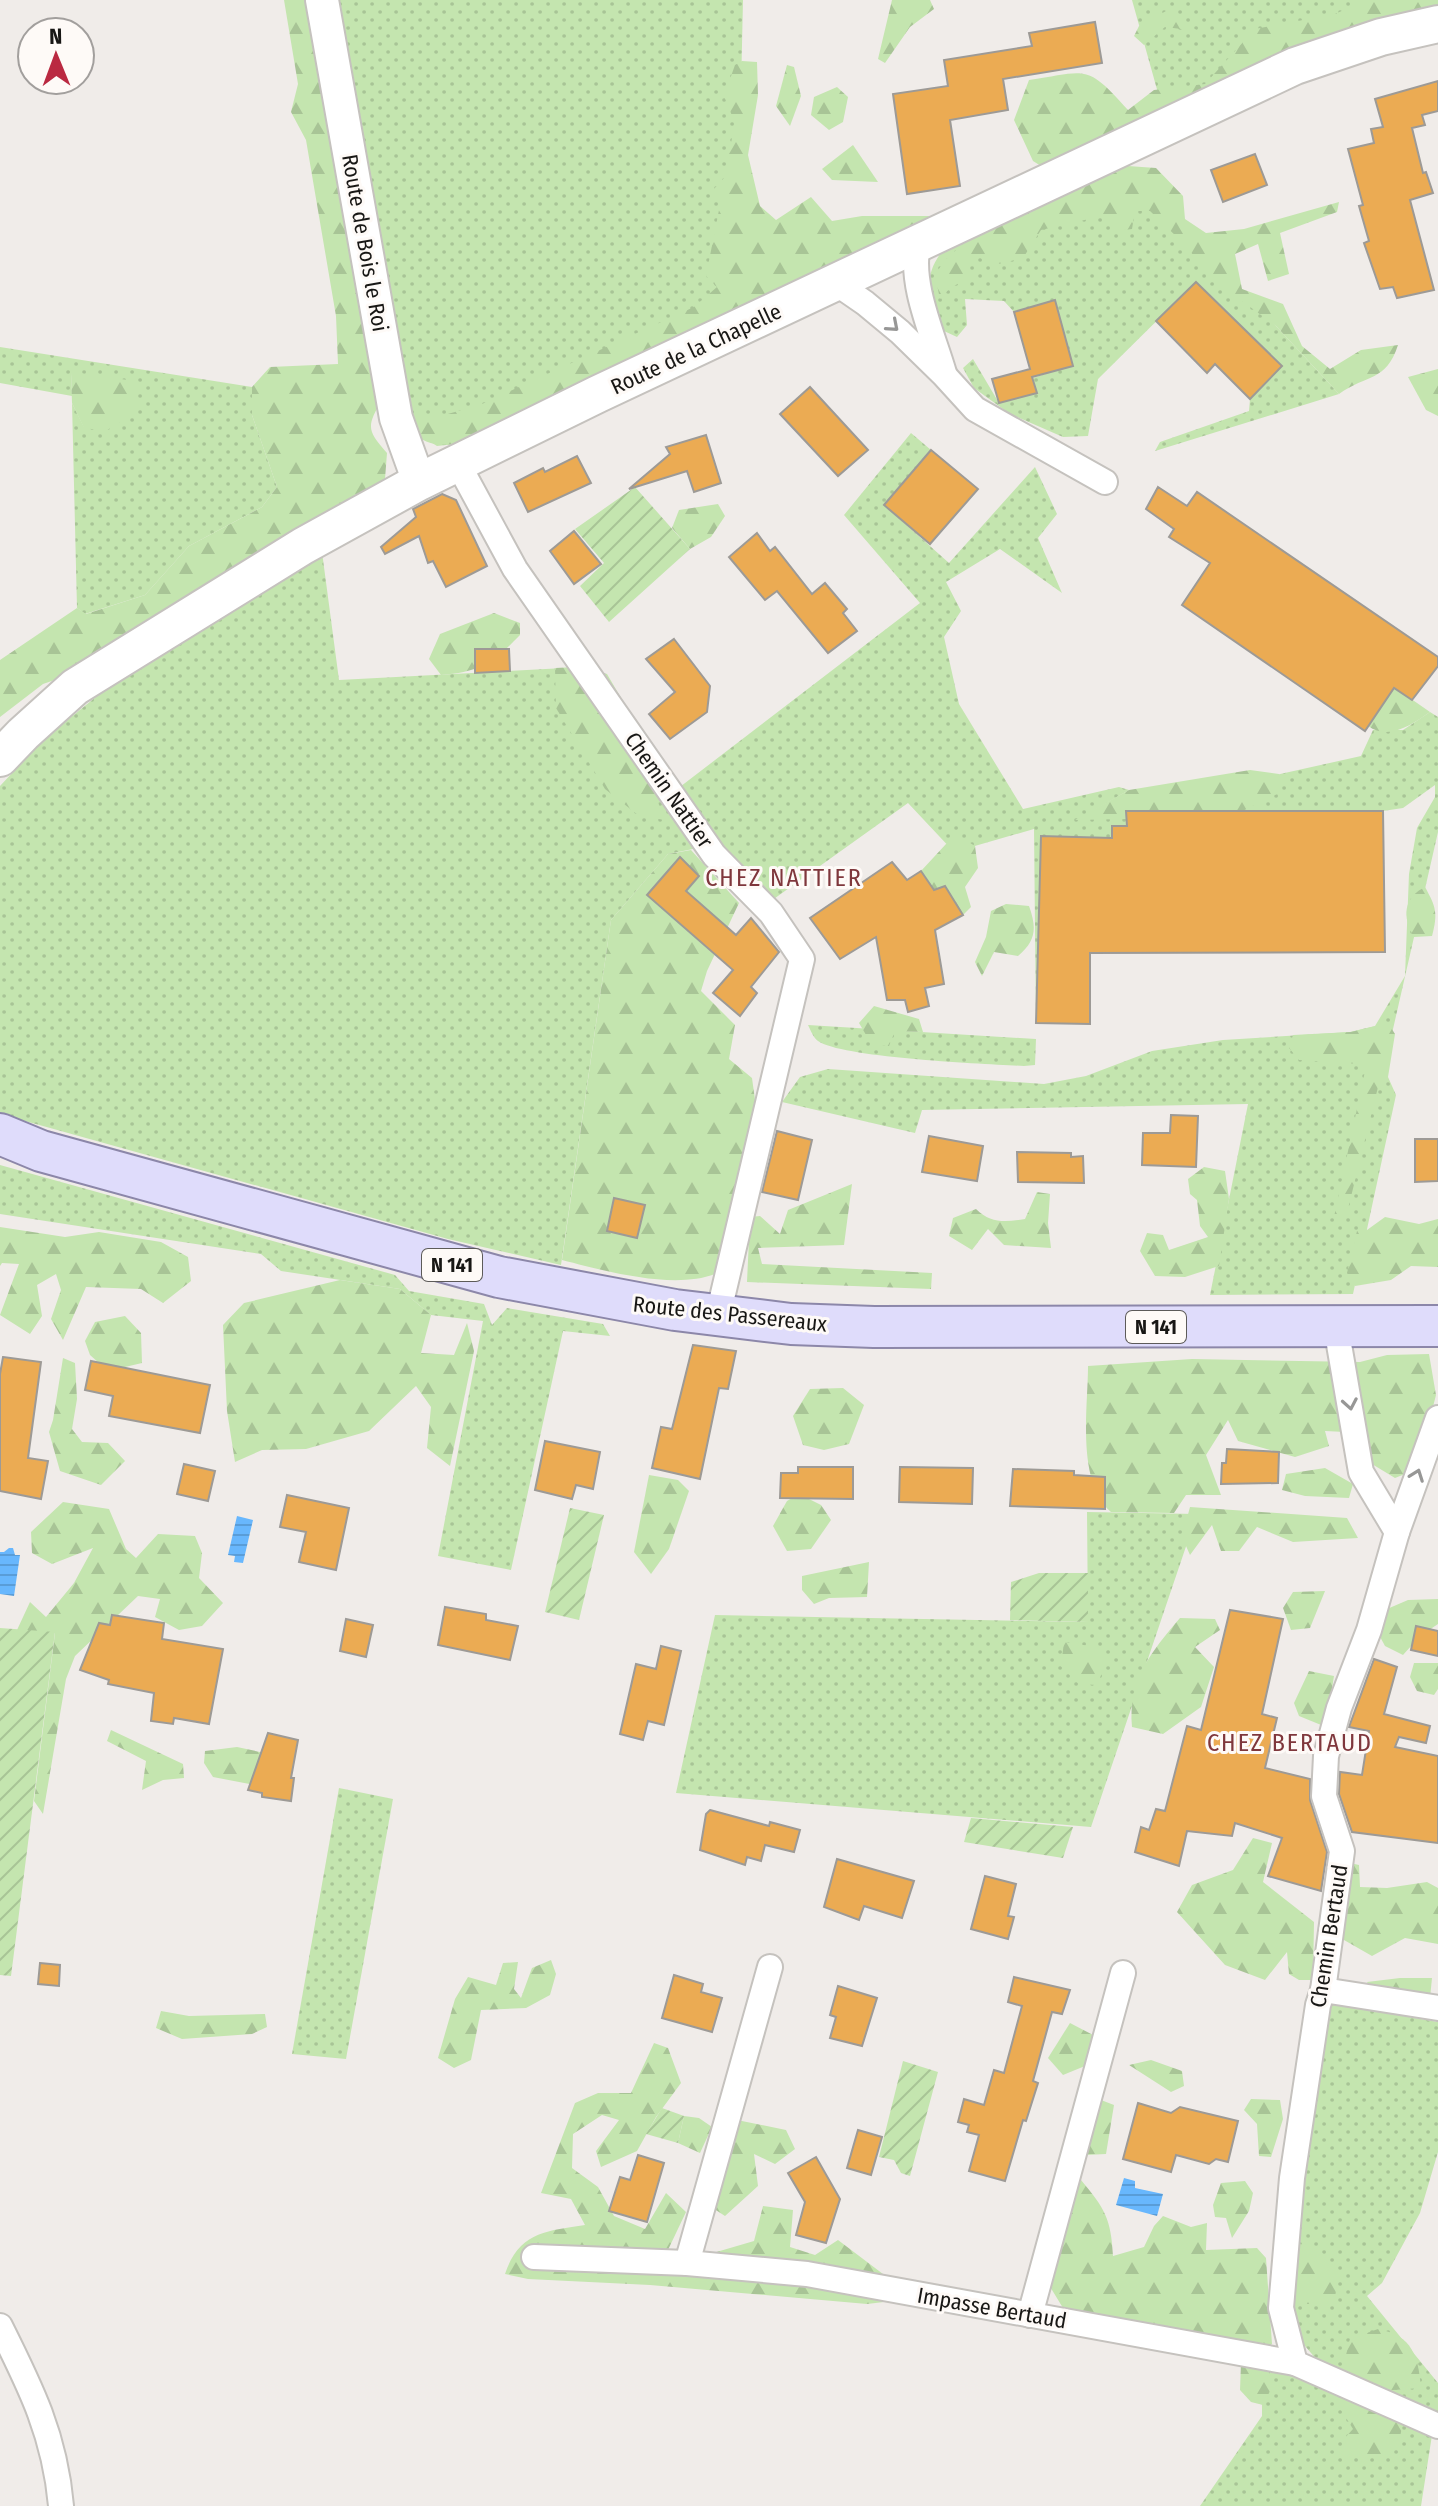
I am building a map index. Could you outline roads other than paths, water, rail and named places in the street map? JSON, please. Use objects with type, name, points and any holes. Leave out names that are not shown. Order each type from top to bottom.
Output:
[{"type":"main road","name":"Route de la Chapelle","points":[[0,758],[75,687],[303,546],[457,462],[1295,66],[1381,37],[1438,24]]},
{"type":"main road","name":"Route des Passereaux","points":[[0,1134],[41,1151]]},
{"type":"main road","name":"Route des Passereaux","points":[[0,1145],[41,1151],[499,1277],[625,1302],[718,1315],[791,1324],[874,1327],[1438,1326]]},
{"type":"street","name":"Route de Bois le Roi","points":[[322,0],[396,418],[419,482]]},
{"type":"street","points":[[918,245],[914,260],[917,283],[944,375]]},
{"type":"street","points":[[836,283],[877,313],[944,375],[975,409],[1105,482]]},
{"type":"street","name":"Chemin Nattier","points":[[457,462],[523,581],[714,855],[771,913],[802,959],[718,1315]]},
{"type":"street","points":[[1336,1327],[1361,1472],[1397,1532]]},
{"type":"street","name":"Chemin Bertaud","points":[[1295,2363],[1281,2308],[1292,2178],[1342,1851],[1324,1796],[1326,1756],[1339,1708],[1369,1630],[1397,1532],[1438,1418]]},
{"type":"street","points":[[687,2263],[770,1967]]},
{"type":"street","points":[[1030,2315],[1123,1973]]},
{"type":"street","points":[[1323,1990],[1438,2008]]},
{"type":"street","name":"Impasse Bertaud","points":[[534,2257],[687,2263],[807,2274],[1295,2363]]},
{"type":"street","points":[[0,2326],[34,2393],[58,2467],[61,2506]]},
{"type":"street","points":[[1295,2363],[1438,2426]]},
{"type":"water","points":[[237,1516],[253,1520],[243,1563],[234,1562],[235,1556],[228,1555]]},
{"type":"water","points":[[13,1548],[15,1555],[20,1555],[14,1596],[0,1594],[0,1552]]},
{"type":"water","points":[[1124,2178],[1135,2181],[1135,2188],[1163,2194],[1157,2216],[1116,2205]]},
{"type":"district","name":"CHEZ NATTIER","points":[[784,878]]},
{"type":"district","name":"CHEZ BERTAUD","points":[[1290,1743]]}]
